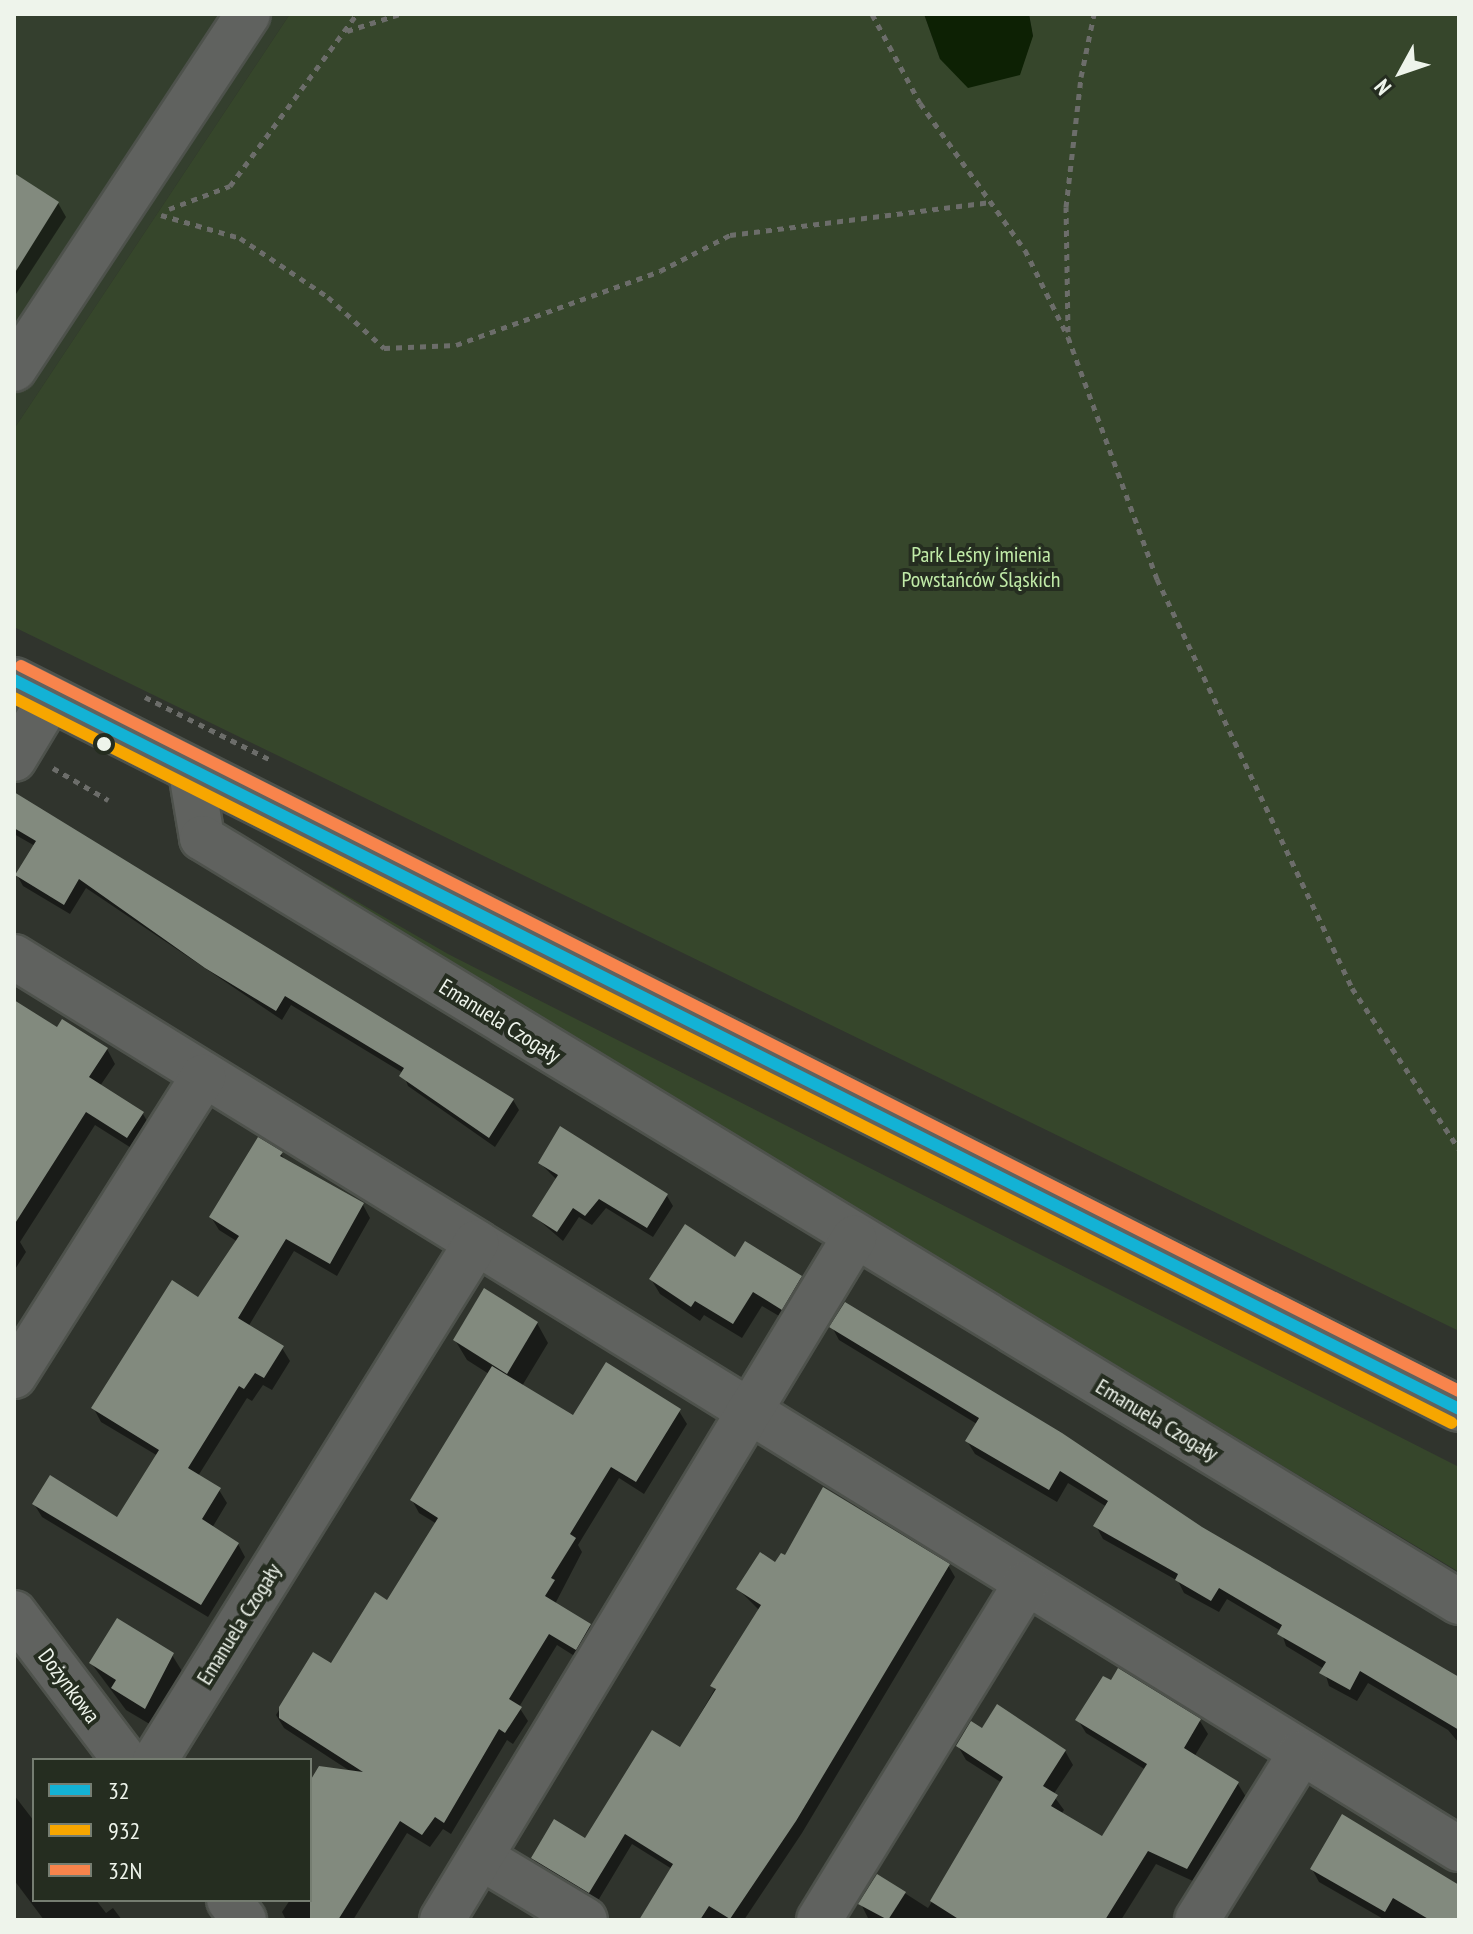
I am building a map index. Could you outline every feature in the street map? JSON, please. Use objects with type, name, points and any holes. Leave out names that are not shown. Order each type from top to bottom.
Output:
[{"type":"street","points":[[14,369],[248,14]]},
{"type":"street","points":[[29,761],[32,690],[1459,1409]]},
{"type":"street","name":"Emanuela Czogały","points":[[191,772],[202,838],[854,1238],[1459,1602]]},
{"type":"street","points":[[14,957],[203,1077],[1459,1849]]},
{"type":"street","points":[[14,1376],[203,1077]]},
{"type":"street","points":[[442,1920],[854,1238]]},
{"type":"street","name":"Emanuela Czogały","points":[[156,1758],[476,1243]]},
{"type":"street","points":[[819,1920],[1026,1584]]},
{"type":"street","name":"Dożynkowa","points":[[14,1613],[123,1758]]},
{"type":"street","points":[[1197,1920],[1301,1753]]},
{"type":"street","points":[[482,1858],[585,1920]]},
{"type":"street","points":[[230,1902],[244,1920]]},
{"type":"path","points":[[357,14],[230,186],[157,214],[240,238],[328,297],[384,348],[456,345],[660,271],[730,235],[991,202]]},
{"type":"path","points":[[345,31],[400,14]]},
{"type":"path","points":[[872,14],[920,103],[1025,250],[1068,337],[1157,579],[1338,959],[1459,1149]]},
{"type":"path","points":[[1068,337],[1066,207],[1081,77],[1094,14]]},
{"type":"path","points":[[29,761],[108,800]]},
{"type":"shaded area","points":[[14,14],[290,14],[14,429]]},
{"type":"shaded area","points":[[924,14],[1029,14],[1033,36],[1020,75],[968,88],[940,59]]},
{"type":"green space","name":"Park Leśny imienia Powstańców Śląskich","points":[[290,14],[924,14],[940,59],[1033,36],[1029,14],[1459,14],[1459,1331],[14,627],[14,429]]},
{"type":"green space","points":[[313,876],[448,954],[1459,1467],[1459,1572],[400,934]]},
{"type":"building","points":[[14,173],[59,202],[14,274]]},
{"type":"building","points":[[14,792],[514,1099],[489,1138],[399,1076],[404,1068],[285,996],[276,1011],[205,968],[79,879],[64,905],[15,875],[36,841],[14,828]]},
{"type":"building","points":[[14,1000],[57,1027],[62,1019],[108,1048],[89,1077],[144,1112],[127,1138],[86,1112],[14,1225]]},
{"type":"building","points":[[560,1126],[668,1194],[647,1228],[599,1199],[585,1216],[573,1208],[557,1232],[532,1216],[558,1175],[538,1163]]},
{"type":"building","points":[[258,1137],[283,1152],[280,1156],[364,1203],[330,1264],[286,1239],[238,1318],[284,1346],[264,1378],[255,1373],[244,1389],[239,1386],[188,1468],[221,1488],[202,1519],[239,1543],[201,1605],[32,1504],[50,1475],[117,1517],[159,1450],[91,1408],[172,1280],[198,1297],[239,1236],[209,1217]]},
{"type":"building","points":[[685,1224],[735,1257],[745,1241],[802,1276],[782,1310],[753,1292],[733,1324],[695,1301],[691,1307],[649,1279]]},
{"type":"building","points":[[484,1288],[538,1322],[507,1374],[453,1340]]},
{"type":"building","points":[[845,1302],[1062,1433],[1202,1527],[1459,1677],[1459,1730],[1360,1671],[1350,1690],[1319,1673],[1326,1662],[1277,1634],[1282,1625],[1219,1588],[1211,1601],[1175,1580],[1178,1574],[1093,1526],[1108,1501],[1060,1471],[1049,1490],[965,1441],[979,1418],[829,1327]]},
{"type":"building","points":[[606,1362],[681,1409],[636,1482],[611,1467],[570,1534],[576,1538],[551,1578],[555,1580],[545,1596],[591,1624],[576,1650],[549,1634],[509,1699],[522,1707],[505,1733],[499,1729],[444,1823],[435,1817],[422,1835],[400,1821],[338,1920],[310,1920],[312,1778],[319,1766],[363,1772],[279,1718],[279,1707],[313,1652],[331,1663],[375,1592],[387,1600],[438,1518],[410,1500],[492,1366],[573,1415]]},
{"type":"building","points":[[823,1487],[950,1564],[796,1821],[730,1919],[709,1906],[700,1920],[639,1920],[673,1864],[625,1834],[589,1893],[531,1858],[554,1819],[585,1838],[652,1730],[680,1747],[716,1689],[710,1686],[761,1605],[736,1589],[760,1552],[775,1562],[781,1553],[785,1555]]},
{"type":"building","points":[[117,1618],[174,1653],[145,1709],[111,1688],[116,1680],[89,1663]]},
{"type":"building","points":[[1118,1668],[1201,1719],[1184,1748],[1239,1782],[1187,1869],[1148,1851],[1105,1920],[960,1920],[930,1901],[1003,1777],[956,1746],[971,1721],[982,1728],[997,1704],[1066,1750],[1043,1786],[1058,1795],[1051,1806],[1102,1836],[1147,1764],[1075,1720],[1103,1676],[1111,1680]]},
{"type":"building","points":[[1342,1814],[1459,1885],[1459,1920],[1430,1920],[1393,1898],[1385,1912],[1310,1869]]},
{"type":"building","points":[[877,1874],[906,1892],[888,1920],[858,1904]]},
{"type":"transit line","name":"32N","points":[[21,666],[1459,1391]]},
{"type":"transit line","name":"32","points":[[14,680],[1459,1409]]},
{"type":"transit line","name":"932","points":[[14,698],[1452,1423]]}]
